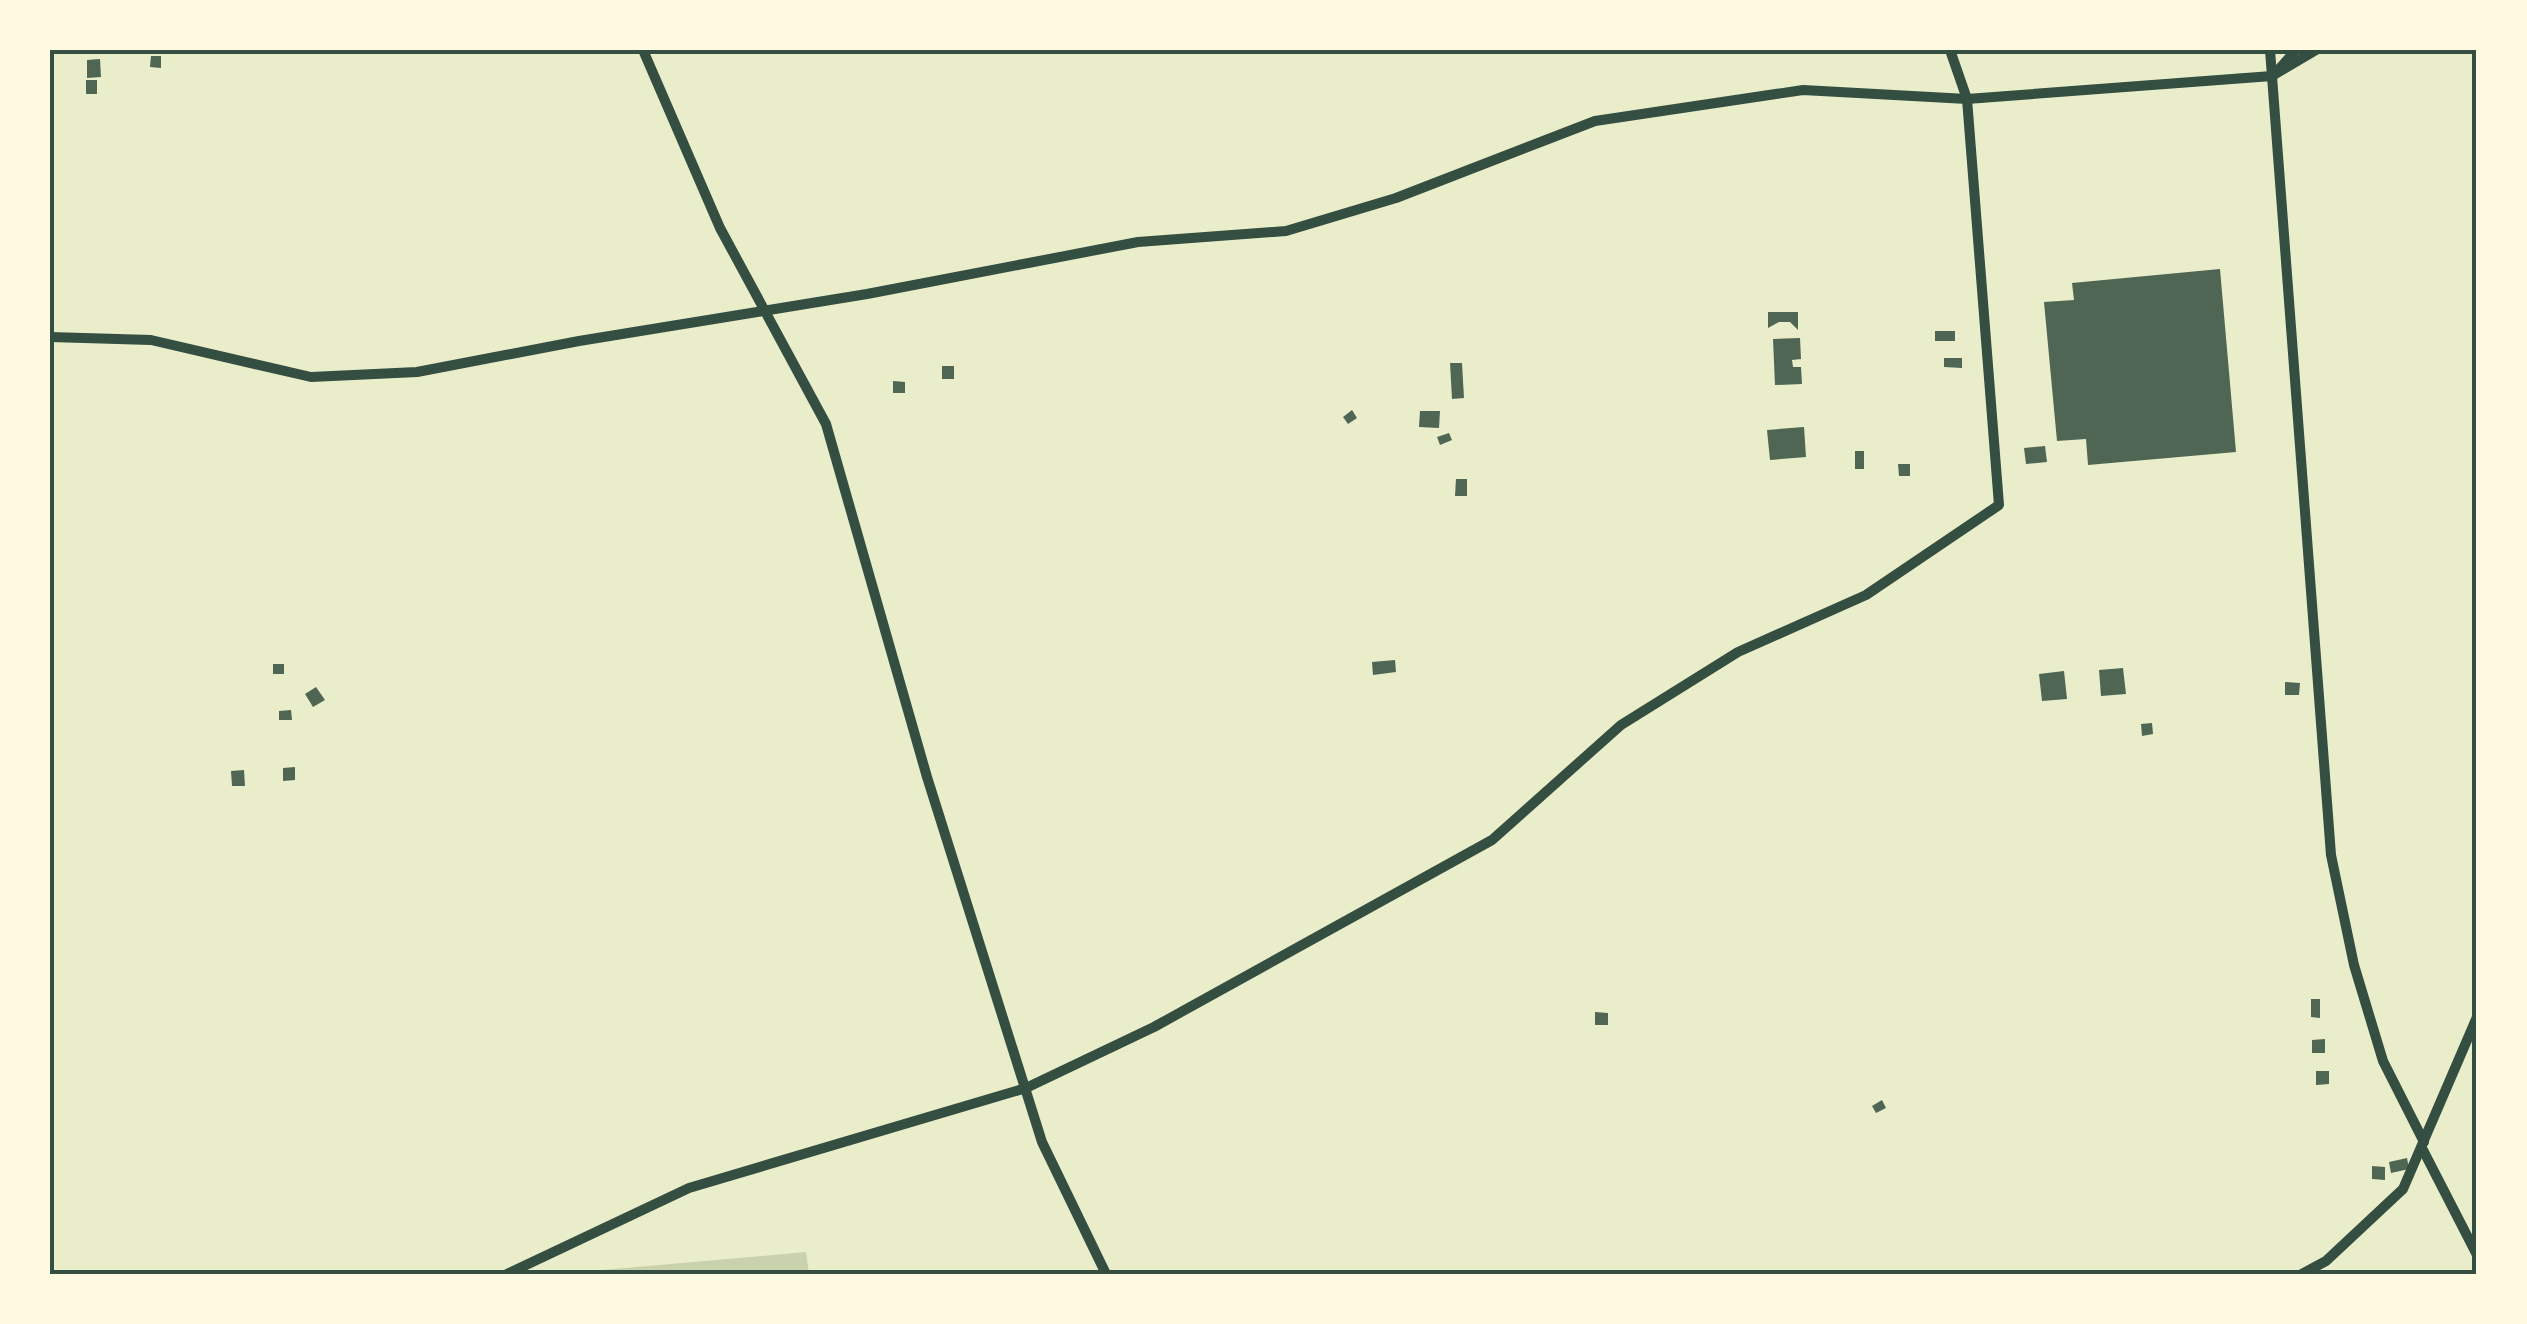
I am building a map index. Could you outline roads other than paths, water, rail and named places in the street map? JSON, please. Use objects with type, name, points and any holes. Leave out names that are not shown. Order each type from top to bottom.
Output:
[{"type":"street","points":[[642,50],[720,228],[826,424],[927,777],[1042,1142],[1106,1274]]},
{"type":"street","points":[[507,1274],[689,1188],[1026,1088],[1154,1028],[1492,840],[1621,725],[1738,652],[1866,595],[1999,505],[1967,99],[1950,50]]},
{"type":"street","points":[[2270,50],[2331,855],[2354,965],[2383,1061],[2477,1255]]},
{"type":"street","points":[[2272,76],[2296,50]]},
{"type":"street","points":[[50,337],[151,340],[311,378],[417,372],[1138,242],[1286,231],[1396,198],[1596,121],[1803,90],[1967,99],[2272,76],[2316,50]]},
{"type":"street","points":[[2302,1274],[2326,1261],[2403,1189],[2477,1017]]}]
